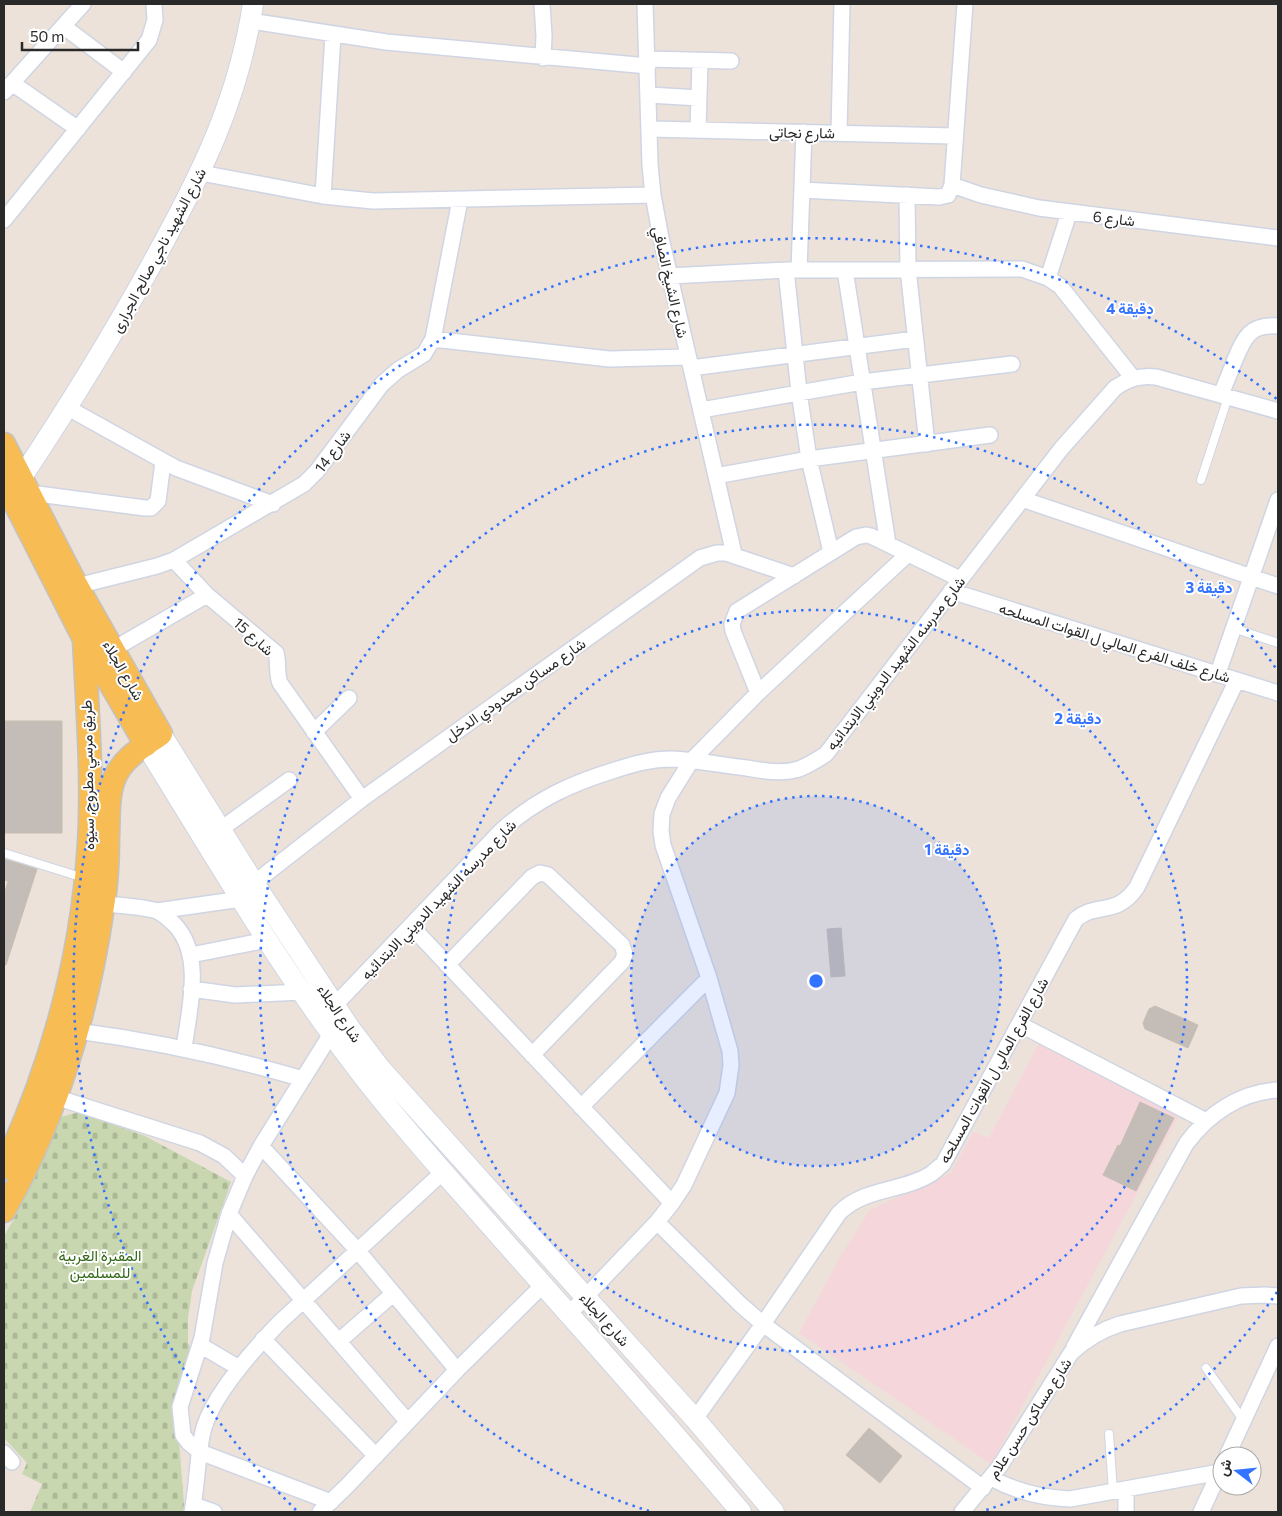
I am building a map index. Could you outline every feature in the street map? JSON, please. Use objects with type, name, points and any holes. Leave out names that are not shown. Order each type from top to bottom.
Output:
[{"type":"main road","name":"شارع الجلاء","points":[[4,444],[18,484],[84,638],[154,740]]},
{"type":"main road","name":"شارع الجلاء","points":[[18,484],[112,650],[154,740]]},
{"type":"main road","name":"طريق مرسي مطروح, سيوه","points":[[4,1168],[35,1096],[55,1037],[77,941],[86,878],[90,806],[84,638]]},
{"type":"main road","name":"طريق مرسي مطروح, سيوه","points":[[7,1198],[34,1151],[55,1097],[77,1031],[88,989],[104,904],[111,790],[120,768],[127,758],[154,740]]},
{"type":"street","points":[[78,129],[8,88],[83,4]]},
{"type":"street","points":[[4,220],[149,40],[155,20],[154,4]]},
{"type":"street","points":[[542,4],[543,58]]},
{"type":"street","name":"شارع الشيخ الصافي","points":[[645,4],[650,165],[653,195],[669,276],[734,554]]},
{"type":"street","points":[[839,133],[842,4]]},
{"type":"street","points":[[802,190],[944,197],[948,195],[952,185],[954,136],[965,4]]},
{"type":"street","points":[[252,12],[333,35],[386,42],[543,58],[648,63],[700,60],[731,61]]},
{"type":"street","name":"شارع الشهيد ناجي صالح الجرارى","points":[[18,484],[68,408],[115,329],[201,173],[231,98],[242,60],[252,12]]},
{"type":"street","points":[[63,26],[124,72]]},
{"type":"street","points":[[323,196],[333,35]]},
{"type":"street","points":[[698,130],[700,60]]},
{"type":"street","points":[[649,95],[699,98]]},
{"type":"street","name":"شارع نجاتى","points":[[650,129],[954,136]]},
{"type":"street","points":[[804,132],[802,190],[793,270],[795,355],[809,459],[831,552]]},
{"type":"street","points":[[201,173],[323,196],[373,201],[653,195]]},
{"type":"street","name":"شارع 6","points":[[952,185],[1010,202],[1069,213],[1278,238]]},
{"type":"street","points":[[907,195],[908,269],[927,444]]},
{"type":"street","name":"شارع 14","points":[[77,586],[174,560],[273,504],[311,478],[382,384],[398,370],[424,354],[433,339],[460,200]]},
{"type":"street","points":[[1048,278],[1069,213]]},
{"type":"street","points":[[669,276],[793,270],[1022,269],[1048,278],[1060,286],[1133,378],[1144,376],[1156,377],[1278,411]]},
{"type":"street","points":[[845,270],[888,544]]},
{"type":"street","points":[[1225,396],[1243,340],[1256,329],[1263,326],[1278,326]]},
{"type":"street","points":[[433,339],[609,359],[690,362],[795,355],[915,339]]},
{"type":"street","points":[[701,410],[862,382],[1012,364]]},
{"type":"street","name":"شارع مدرسه الشهيد الدويني الابتدائيه","points":[[335,1005],[502,830],[548,796],[582,780],[642,762],[671,759],[770,772],[785,772],[814,762],[826,754],[1061,449],[1116,388],[1133,378]]},
{"type":"street","points":[[68,408],[163,462],[197,477],[273,504]]},
{"type":"street","points":[[716,476],[809,459],[990,435]]},
{"type":"street","points":[[18,484],[151,508],[158,501],[163,462]]},
{"type":"street","points":[[1022,498],[1278,586]]},
{"type":"street","points":[[1218,674],[1278,500]]},
{"type":"street","name":"شارع خلف الفرع المالي ل القوات المسلحه","points":[[758,693],[733,631],[734,617],[737,611],[861,535],[871,536],[908,554],[955,585],[1278,693]]},
{"type":"street","name":"شارع مساكن محدودي الدخل","points":[[254,883],[362,799],[700,558],[717,553],[734,554],[794,576]]},
{"type":"street","points":[[569,1314],[657,1222],[672,1203],[684,1184],[722,1106],[730,1079],[730,1050],[709,978],[666,855],[660,831],[662,814],[668,798],[691,761],[758,693],[908,554]]},
{"type":"street","name":"شارع 15","points":[[174,560],[207,595],[276,653],[280,683],[362,799]]},
{"type":"street","points":[[112,650],[207,595]]},
{"type":"street","name":"شارع الفرع المالي ل القوات المسلحه","points":[[695,1419],[832,1223],[847,1205],[863,1196],[919,1180],[943,1164],[1076,919],[1082,914],[1117,906],[1131,896],[1137,887],[1237,680]]},
{"type":"street","points":[[314,732],[349,698]]},
{"type":"street","name":"شارع الجلاء","points":[[154,740],[220,829],[364,1047],[396,1087],[695,1419],[774,1512]]},
{"type":"street","name":"شارع الجلاء","points":[[154,740],[241,899],[330,1034],[381,1099],[443,1172],[742,1512]]},
{"type":"street","points":[[220,829],[289,780]]},
{"type":"street","points":[[447,965],[532,877],[540,873],[548,875],[622,945],[625,954],[622,962],[532,1055]]},
{"type":"street","points":[[104,904],[157,911],[241,899]]},
{"type":"street","points":[[157,911],[168,918],[178,929],[186,941],[191,955],[193,972],[184,1048]]},
{"type":"street","points":[[411,926],[672,1203]]},
{"type":"street","points":[[191,955],[267,940]]},
{"type":"street","points":[[581,1107],[709,978]]},
{"type":"street","points":[[191,989],[234,995],[302,992]]},
{"type":"street","points":[[1019,1024],[1206,1121]]},
{"type":"street","points":[[77,1031],[184,1048],[303,1079]]},
{"type":"street","points":[[330,1034],[261,1146],[245,1176],[229,1214],[214,1263],[207,1315],[200,1345],[182,1399],[180,1416],[183,1435],[200,1452],[331,1502]]},
{"type":"street","points":[[1071,1352],[1186,1144],[1206,1121],[1220,1109],[1236,1100],[1254,1094],[1278,1090]]},
{"type":"street","points":[[55,1097],[200,1143],[224,1156],[245,1176]]},
{"type":"street","points":[[261,1146],[358,1250],[457,1370]]},
{"type":"street","points":[[214,1512],[193,1509],[202,1435],[206,1422],[227,1385],[263,1340],[443,1172]]},
{"type":"street","points":[[229,1214],[408,1422]]},
{"type":"street","points":[[657,1222],[741,1305],[763,1324],[987,1483],[1050,1498],[1070,1499],[1212,1472]]},
{"type":"street","points":[[320,1512],[457,1370],[543,1285]]},
{"type":"street","points":[[338,1341],[393,1294]]},
{"type":"street","name":"شارع مساكن حسن علام","points":[[962,1512],[987,1483],[1071,1352],[1094,1335],[1120,1324],[1241,1296],[1278,1296]]},
{"type":"street","points":[[263,1340],[376,1456]]},
{"type":"street","points":[[200,1345],[239,1368]]},
{"type":"street","points":[[1232,1446],[1244,1421],[1272,1376],[1278,1346]]},
{"type":"street","points":[[1201,1512],[1212,1489]]},
{"type":"street","points":[[1119,1491],[1126,1512]]},
{"type":"lane","points":[[1200,480],[1225,396]]},
{"type":"lane","points":[[1234,628],[1278,643]]},
{"type":"lane","points":[[4,854],[86,878]]},
{"type":"lane","points":[[1206,1368],[1244,1421]]},
{"type":"lane","points":[[1109,1434],[1119,1491]]},
{"type":"shaded area","points":[[1039,1043],[1181,1112],[991,1464],[799,1333],[840,1257],[870,1210],[951,1173],[973,1132],[989,1138]]},
{"type":"green space","name":"المقبرة الغربية للمسلمين","points":[[79,1112],[145,1136],[231,1182],[192,1291],[188,1318],[188,1343],[193,1354],[177,1416],[183,1512],[30,1512],[42,1484],[22,1474],[27,1463],[4,1438],[4,1236],[41,1163],[60,1117]]},
{"type":"building","points":[[4,721],[62,721],[62,833],[4,833]]},
{"type":"building","points":[[4,859],[37,869],[6,965],[4,964],[4,895],[8,881],[4,880]]},
{"type":"building","points":[[841,928],[845,976],[831,977],[827,929]]},
{"type":"building","points":[[1155,1006],[1198,1025],[1188,1048],[1145,1029],[1143,1023],[1149,1009]]},
{"type":"building","points":[[1140,1102],[1174,1118],[1136,1191],[1103,1175],[1118,1145],[1120,1146]]},
{"type":"building","points":[[869,1428],[902,1456],[880,1483],[846,1455]]}]
